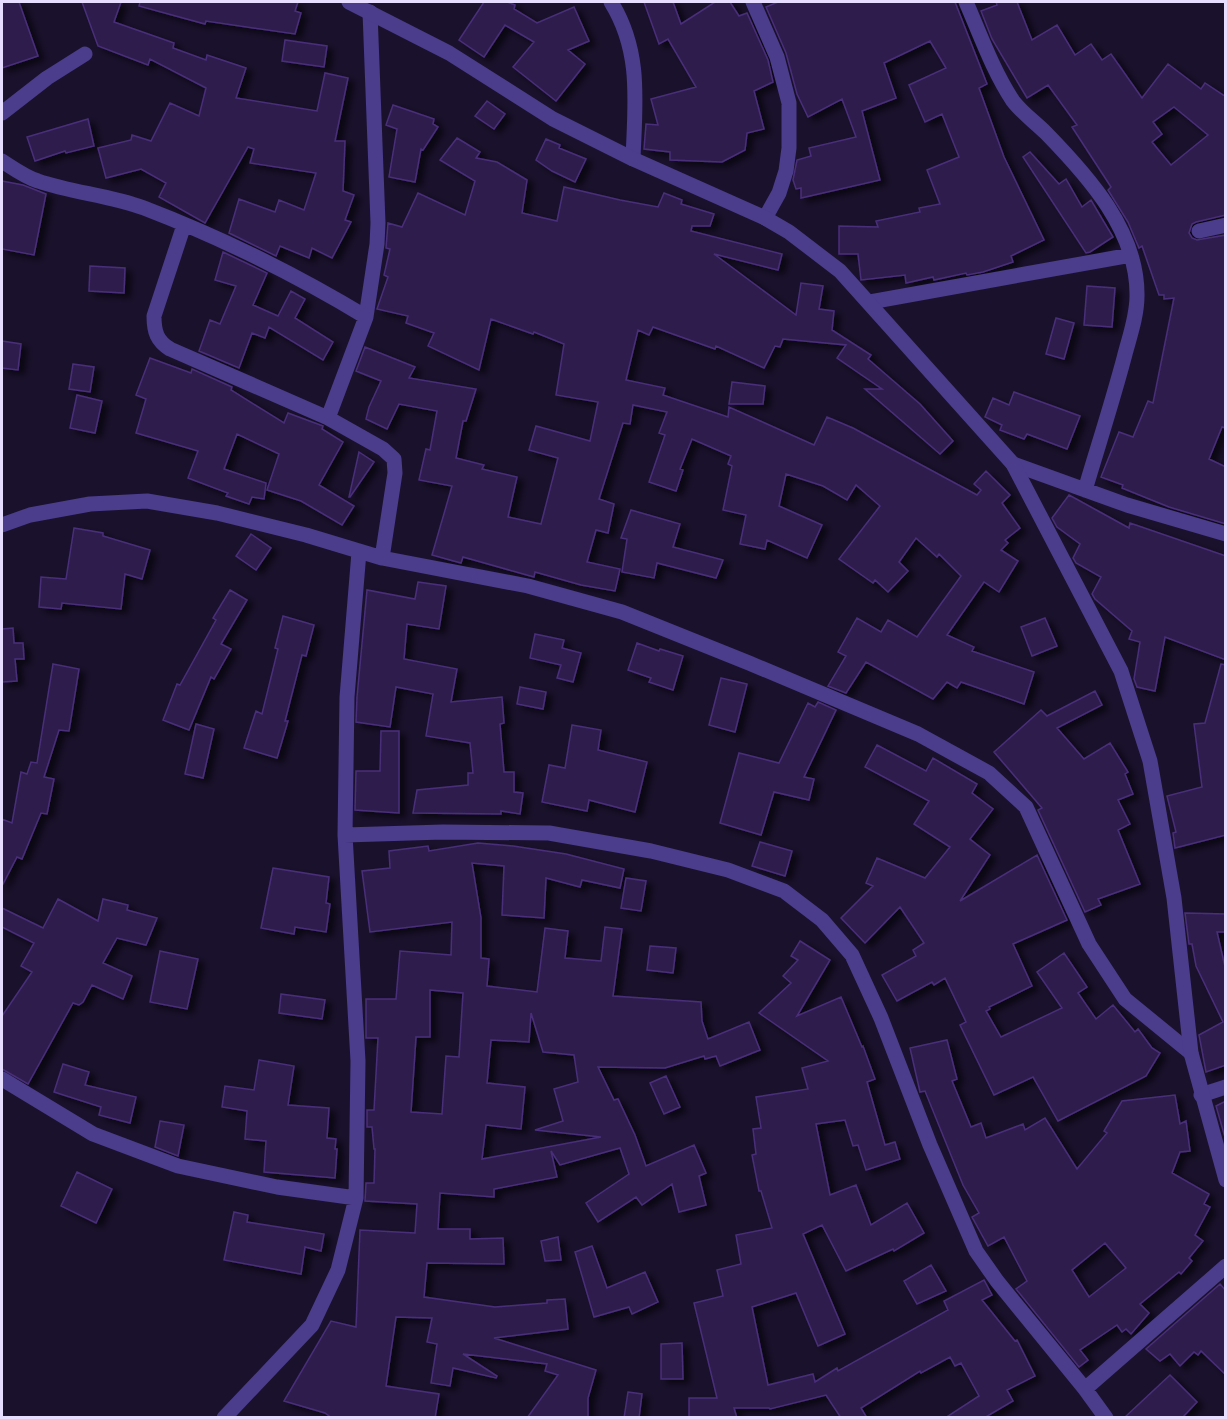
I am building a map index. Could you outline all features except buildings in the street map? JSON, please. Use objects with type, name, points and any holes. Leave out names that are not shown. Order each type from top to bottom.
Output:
[{"type":"street","points":[[349,2],[449,53],[553,119],[633,159],[765,218],[819,253],[870,302],[1013,464],[1121,671],[1150,760],[1174,898],[1191,1053],[1226,1180]]},
{"type":"street","points":[[611,2],[634,60],[636,82],[633,159]]},
{"type":"street","points":[[753,2],[777,57],[789,103],[786,171],[779,193],[765,218]]},
{"type":"street","points":[[966,2],[1013,101],[1070,158],[1100,194],[1131,255],[1136,275],[1137,297],[1134,322],[1085,490]]},
{"type":"street","points":[[328,418],[366,317],[377,244],[370,12]]},
{"type":"street","points":[[2,113],[47,78],[85,54]]},
{"type":"street","points":[[2,161],[36,180],[65,189],[110,197],[144,208],[253,254],[307,281],[366,317]]},
{"type":"street","points":[[184,225],[154,316],[154,330],[160,343],[171,350],[328,418],[383,449],[394,459],[395,473],[382,558]]},
{"type":"street","points":[[1199,231],[1226,225]]},
{"type":"street","points":[[870,302],[1131,255]]},
{"type":"street","points":[[1013,464],[1127,505],[1226,534]]},
{"type":"street","points":[[2,525],[30,515],[90,504],[147,501],[217,513],[306,535],[382,558],[528,586],[622,612],[918,734],[989,773],[1026,807],[1089,944],[1125,999],[1191,1053]]},
{"type":"street","points":[[224,1418],[312,1325],[338,1270],[356,1198],[358,1061],[345,835],[347,697],[359,552]]},
{"type":"street","points":[[345,835],[549,832],[662,853],[728,870],[784,891],[822,920],[852,955],[881,1018],[930,1145],[976,1251],[997,1281],[1106,1418]]},
{"type":"street","points":[[2,1079],[93,1134],[178,1166],[277,1187],[356,1198]]},
{"type":"street","points":[[1201,1095],[1226,1088]]},
{"type":"street","points":[[1085,1389],[1226,1266]]}]
